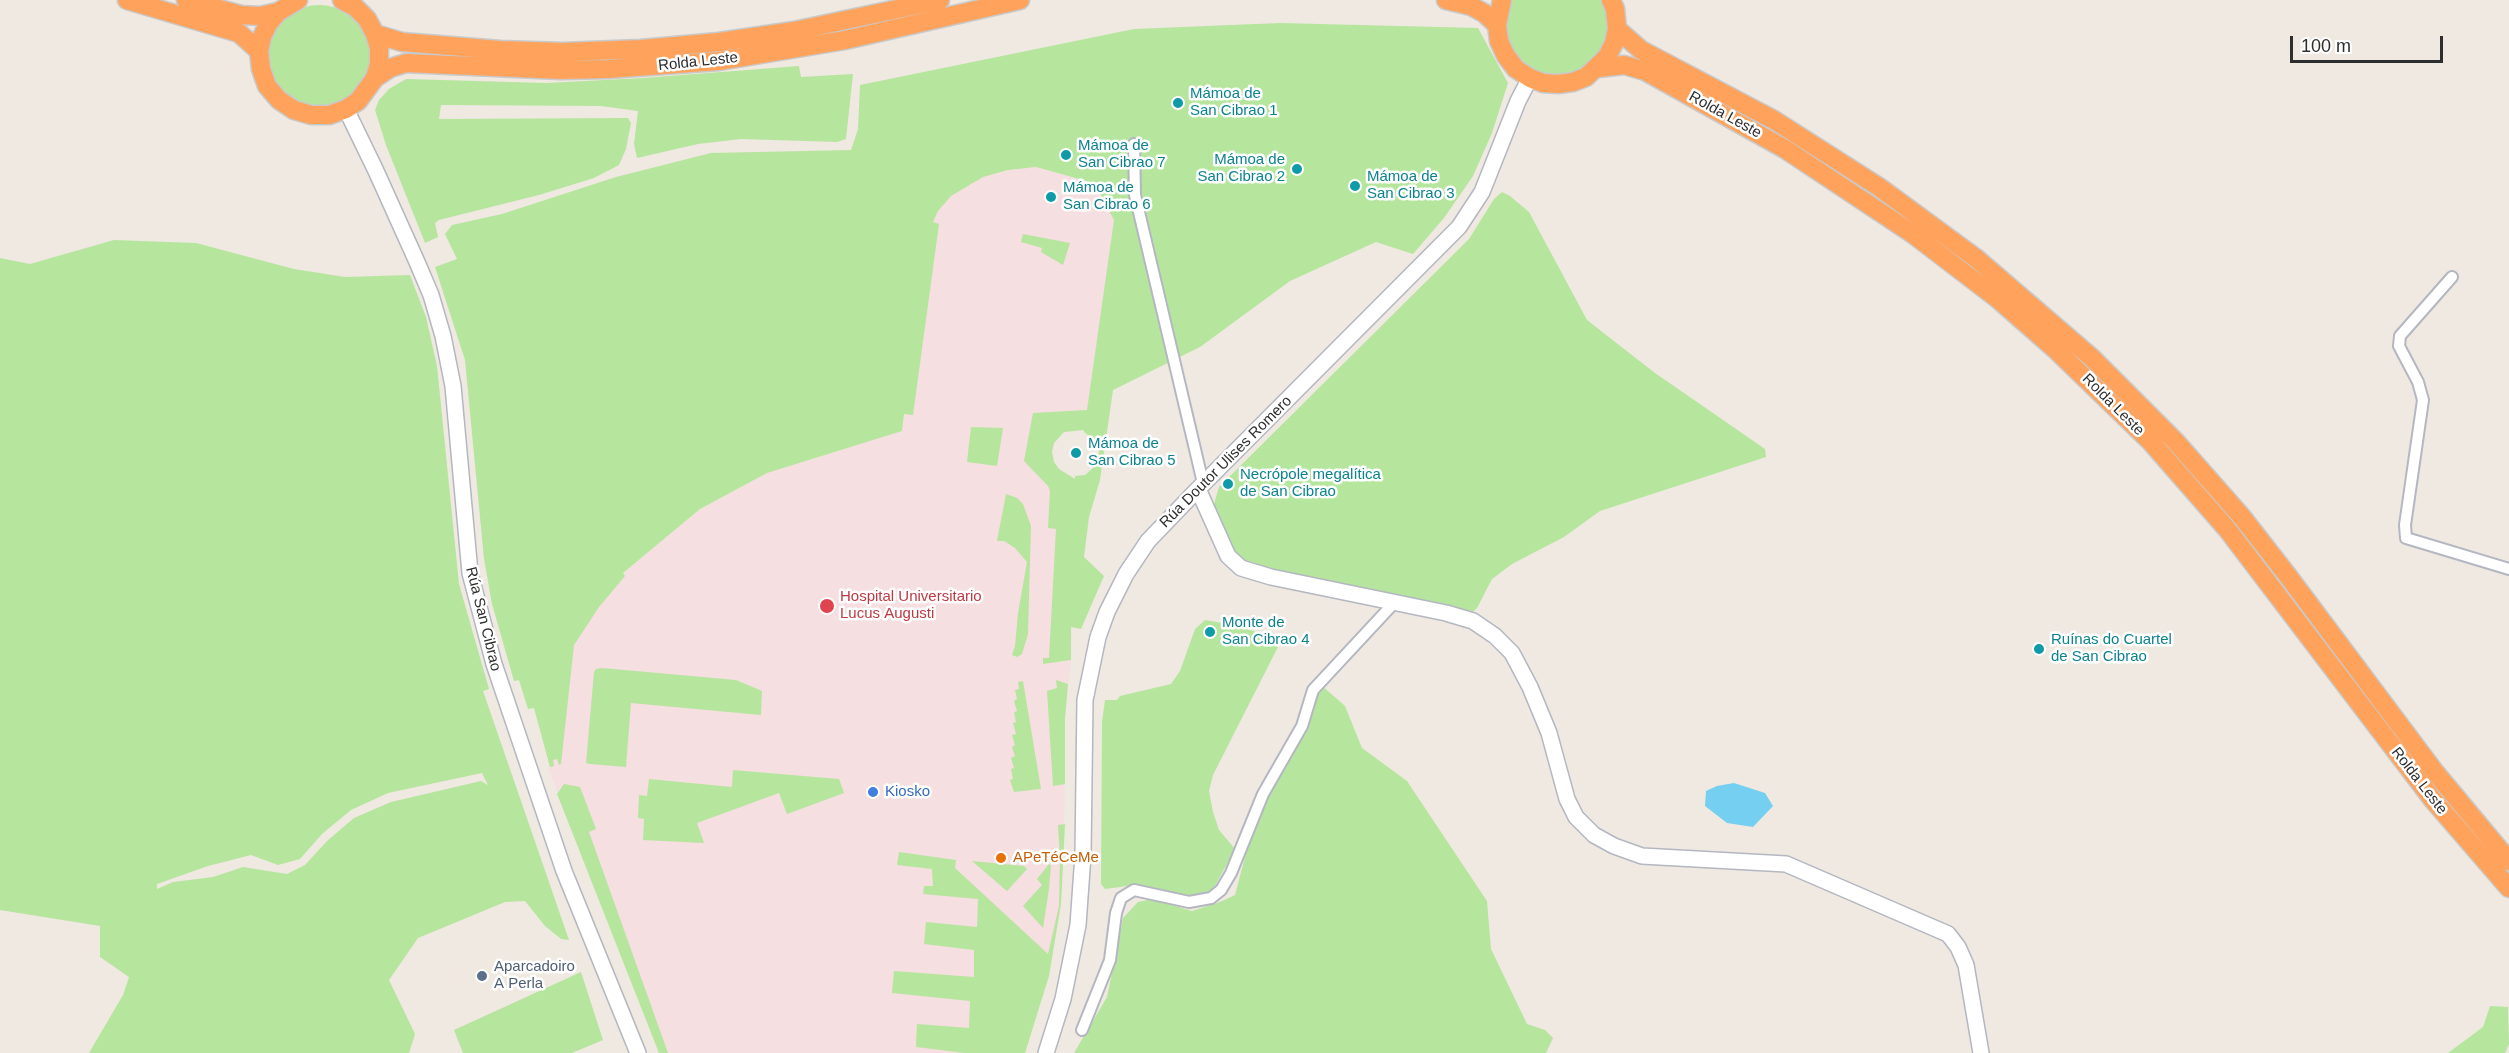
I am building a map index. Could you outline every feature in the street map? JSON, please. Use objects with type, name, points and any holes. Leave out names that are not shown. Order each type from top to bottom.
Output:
[{"type":"highway","points":[[127,0],[239,33],[259,51]]},
{"type":"highway","points":[[186,0],[240,15],[260,16],[278,12],[298,0]]},
{"type":"highway","points":[[342,0],[355,7],[367,19],[375,34],[379,48],[379,64],[375,78]]},
{"type":"highway","name":"Rolda Leste","points":[[375,34],[402,42],[489,50],[542,52],[632,49],[702,44],[794,31],[940,0]]},
{"type":"highway","name":"Rolda Leste","points":[[346,109],[363,96],[375,78],[390,68],[406,63],[561,70],[719,61],[845,40],[1020,0]]},
{"type":"highway","points":[[1446,0],[1471,6],[1497,24]]},
{"type":"highway","points":[[1502,0],[1497,24],[1499,41],[1506,56],[1516,69],[1530,78]]},
{"type":"highway","points":[[1611,0],[1615,9],[1617,29]]},
{"type":"highway","points":[[278,12],[268,24],[259,51],[261,69],[267,86],[286,105],[311,115],[329,115],[346,109]]},
{"type":"highway","name":"Rolda Leste","points":[[1530,78],[1543,83],[1558,84],[1586,77],[1607,57],[1614,43],[1617,29],[1641,50],[1774,120],[1879,187],[1977,259],[2085,351],[2176,442],[2222,493],[2288,576],[2444,784],[2509,861]]},
{"type":"highway","name":"Rolda Leste","points":[[1598,68],[1624,65],[1645,71],[1795,155],[1913,234],[1998,299],[2055,349],[2151,442],[2211,509],[2433,800],[2509,888]]},
{"type":"street","name":"Rúa Doutor Ulises Romero","points":[[1046,1053],[1063,999],[1078,925],[1083,855],[1085,700],[1098,637],[1107,612],[1126,574],[1148,541],[1460,227],[1482,192],[1518,101],[1530,78]]},
{"type":"street","name":"Rúa San Cibrao","points":[[346,109],[399,222],[437,316],[453,386],[470,573],[494,664],[556,851],[638,1053]]},
{"type":"street","points":[[1134,144],[1135,195],[1201,486],[1228,556],[1241,568],[1271,577],[1473,621],[1495,636],[1512,653],[1530,687],[1550,734],[1567,799],[1576,817],[1594,836],[1642,856],[1676,860],[1786,864],[1948,934],[1958,946],[1966,965],[1981,1053]]},
{"type":"street","points":[[2452,277],[2400,336],[2399,346],[2402,356],[2418,382],[2423,400],[2405,525],[2406,538],[2509,569]]},
{"type":"street","points":[[1082,1030],[1110,960],[1116,913],[1121,898],[1134,890],[1189,902],[1211,898],[1221,890],[1231,873],[1263,794],[1302,726],[1313,690],[1394,603]]},
{"type":"shaded area","name":"Hospital Universitario Lucus Augusti","points":[[1036,167],[1090,182],[1099,192],[1114,220],[1085,430],[1064,432],[1054,443],[1052,452],[1054,462],[1059,469],[1076,479],[1071,660],[1065,718],[1064,845],[1061,904],[1049,976],[1025,1053],[659,1053],[548,768],[550,767],[521,658],[700,509],[767,473],[902,431],[923,284],[933,223],[938,211],[950,196],[983,177],[1008,170]]},
{"type":"green space","points":[[1511,0],[1602,0],[1608,15],[1607,35],[1599,54],[1584,68],[1565,75],[1545,74],[1526,66],[1512,51],[1505,32],[1506,12]]},
{"type":"green space","points":[[319,5],[348,13],[362,27],[370,56],[362,85],[348,99],[319,107],[290,99],[276,85],[268,56],[276,27],[290,13]]},
{"type":"green space","points":[[1280,23],[1478,28],[1508,83],[1492,133],[1473,176],[1444,218],[1413,254],[1376,242],[1290,281],[1200,347],[1113,390],[1100,480],[1089,517],[1084,557],[1104,576],[1081,629],[1071,627],[1071,660],[1043,664],[1043,658],[1049,658],[1056,529],[1048,528],[1050,491],[1048,486],[1024,461],[1033,413],[1087,410],[1114,220],[1099,192],[1090,182],[1036,167],[1008,170],[983,177],[951,196],[938,211],[933,222],[939,224],[913,415],[904,414],[902,431],[767,473],[700,509],[623,573],[625,576],[599,607],[574,645],[561,764],[559,765],[557,759],[553,760],[554,766],[550,767],[534,708],[528,709],[519,680],[514,681],[492,604],[484,559],[465,360],[435,267],[457,259],[445,234],[452,225],[502,214],[616,177],[711,153],[851,150],[858,129],[860,85],[1134,29]],"holes":[[[1084,430],[1096,441],[1099,452],[1093,468],[1085,475],[1075,476],[1075,479],[1059,469],[1054,462],[1052,452],[1054,443],[1064,432]]]},
{"type":"green space","points":[[799,66],[801,77],[853,74],[846,139],[837,142],[741,139],[698,144],[637,158],[634,144],[638,111],[601,106],[441,105],[439,119],[628,118],[631,123],[626,149],[619,165],[594,178],[539,195],[439,220],[435,223],[438,237],[425,243],[386,145],[375,110],[379,100],[389,89],[406,79],[546,83]]},
{"type":"green space","points":[[1502,192],[1529,212],[1587,320],[1655,373],[1765,449],[1766,457],[1600,511],[1564,537],[1512,564],[1492,579],[1477,608],[1469,616],[1315,583],[1242,562],[1229,550],[1217,522],[1214,504],[1219,487],[1469,239],[1494,199]]},
{"type":"green space","points":[[1023,234],[1070,243],[1063,265],[1041,252],[1042,248],[1021,242]]},
{"type":"green space","points":[[114,240],[196,243],[294,269],[345,277],[410,275],[426,317],[437,366],[459,584],[489,689],[483,691],[569,940],[561,939],[545,926],[525,901],[505,902],[418,938],[389,980],[415,1034],[409,1053],[89,1053],[123,995],[129,977],[100,957],[100,926],[0,910],[0,258],[30,264]],"holes":[[[482,773],[488,785],[481,781],[391,802],[354,818],[327,841],[305,865],[287,874],[243,867],[213,877],[173,882],[157,889],[157,884],[208,866],[251,855],[278,865],[300,859],[322,834],[351,810],[388,793]]]},
{"type":"green space","points":[[971,427],[1003,428],[997,466],[967,462]]},
{"type":"green space","points":[[1006,494],[1017,498],[1023,504],[1031,526],[1028,634],[1022,654],[1017,657],[1012,655],[1027,562],[1015,548],[1004,541],[997,541]]},
{"type":"green space","points":[[1205,620],[1239,626],[1281,641],[1213,775],[1209,791],[1219,830],[1235,849],[1215,886],[1207,893],[1191,897],[1162,895],[1135,885],[1105,889],[1101,884],[1102,722],[1105,700],[1117,700],[1120,696],[1171,684],[1180,671],[1195,629]]},
{"type":"green space","points":[[602,668],[736,680],[762,691],[761,715],[631,703],[626,767],[586,763],[594,672]]},
{"type":"green space","points":[[1056,680],[1068,684],[1065,718],[1065,784],[1053,786],[1047,691],[1057,688]]},
{"type":"green space","points":[[1023,681],[1041,789],[1014,792],[1010,780],[1013,779],[1011,769],[1014,768],[1011,758],[1015,756],[1012,747],[1015,745],[1012,735],[1016,734],[1013,723],[1016,722],[1014,712],[1017,711],[1014,701],[1017,699],[1015,690],[1019,689],[1018,682]]},
{"type":"green space","points":[[1321,685],[1345,706],[1362,748],[1407,781],[1487,901],[1491,949],[1527,1024],[1545,1030],[1553,1038],[1546,1053],[1074,1053],[1107,997],[1123,918],[1138,902],[1152,899],[1192,911],[1235,895],[1254,823],[1306,724]]},
{"type":"green space","points":[[733,770],[839,779],[844,793],[787,814],[779,793],[697,823],[704,843],[643,840],[644,819],[638,818],[639,795],[647,796],[649,779],[732,787]]},
{"type":"green space","points":[[564,784],[580,787],[596,829],[589,832],[668,1053],[659,1053],[557,794]]},
{"type":"green space","points":[[1065,824],[1061,904],[1049,976],[1025,1053],[965,1053],[916,1047],[917,1024],[969,1028],[970,1001],[892,993],[894,971],[974,977],[974,950],[924,944],[926,922],[977,927],[978,899],[923,894],[924,886],[933,886],[932,869],[897,865],[899,852],[956,860],[955,868],[1048,954],[1059,906],[1058,825]]},
{"type":"green space","points":[[972,861],[1024,866],[1027,869],[1007,891]]},
{"type":"green space","points":[[1049,864],[1051,866],[1049,889],[1043,928],[1023,906],[1042,885],[1037,879]]},
{"type":"green space","points":[[581,972],[603,1040],[572,1053],[463,1053],[454,1030]]},
{"type":"green space","points":[[2490,1006],[2508,1007],[2509,1044],[2505,1053],[2448,1053],[2483,1027]]},
{"type":"water","points":[[1734,783],[1765,793],[1773,806],[1753,827],[1727,823],[1705,806],[1706,791]]},
{"type":"place","name":"Mámoa de San Cibrao 1","points":[[1178,103]]},
{"type":"place","name":"Mámoa de San Cibrao 7","points":[[1066,155]]},
{"type":"place","name":"Mámoa de San Cibrao 2","points":[[1297,169]]},
{"type":"place","name":"Mámoa de San Cibrao 3","points":[[1355,186]]},
{"type":"place","name":"Mámoa de San Cibrao 6","points":[[1051,197]]},
{"type":"place","name":"Mámoa de San Cibrao 5","points":[[1076,453]]},
{"type":"place","name":"Necrópole megalítica de San Cibrao","points":[[1228,484]]},
{"type":"place","name":"Hospital Universitario Lucus Augusti","points":[[827,606]]},
{"type":"place","name":"Monte de San Cibrao 4","points":[[1210,632]]},
{"type":"place","name":"Ruínas do Cuartel de San Cibrao","points":[[2039,649]]},
{"type":"place","name":"Kiosko","points":[[873,792]]},
{"type":"place","name":"APeTéCeMe","points":[[1001,858]]},
{"type":"place","name":"Aparcadoiro A Perla","points":[[482,976]]}]
